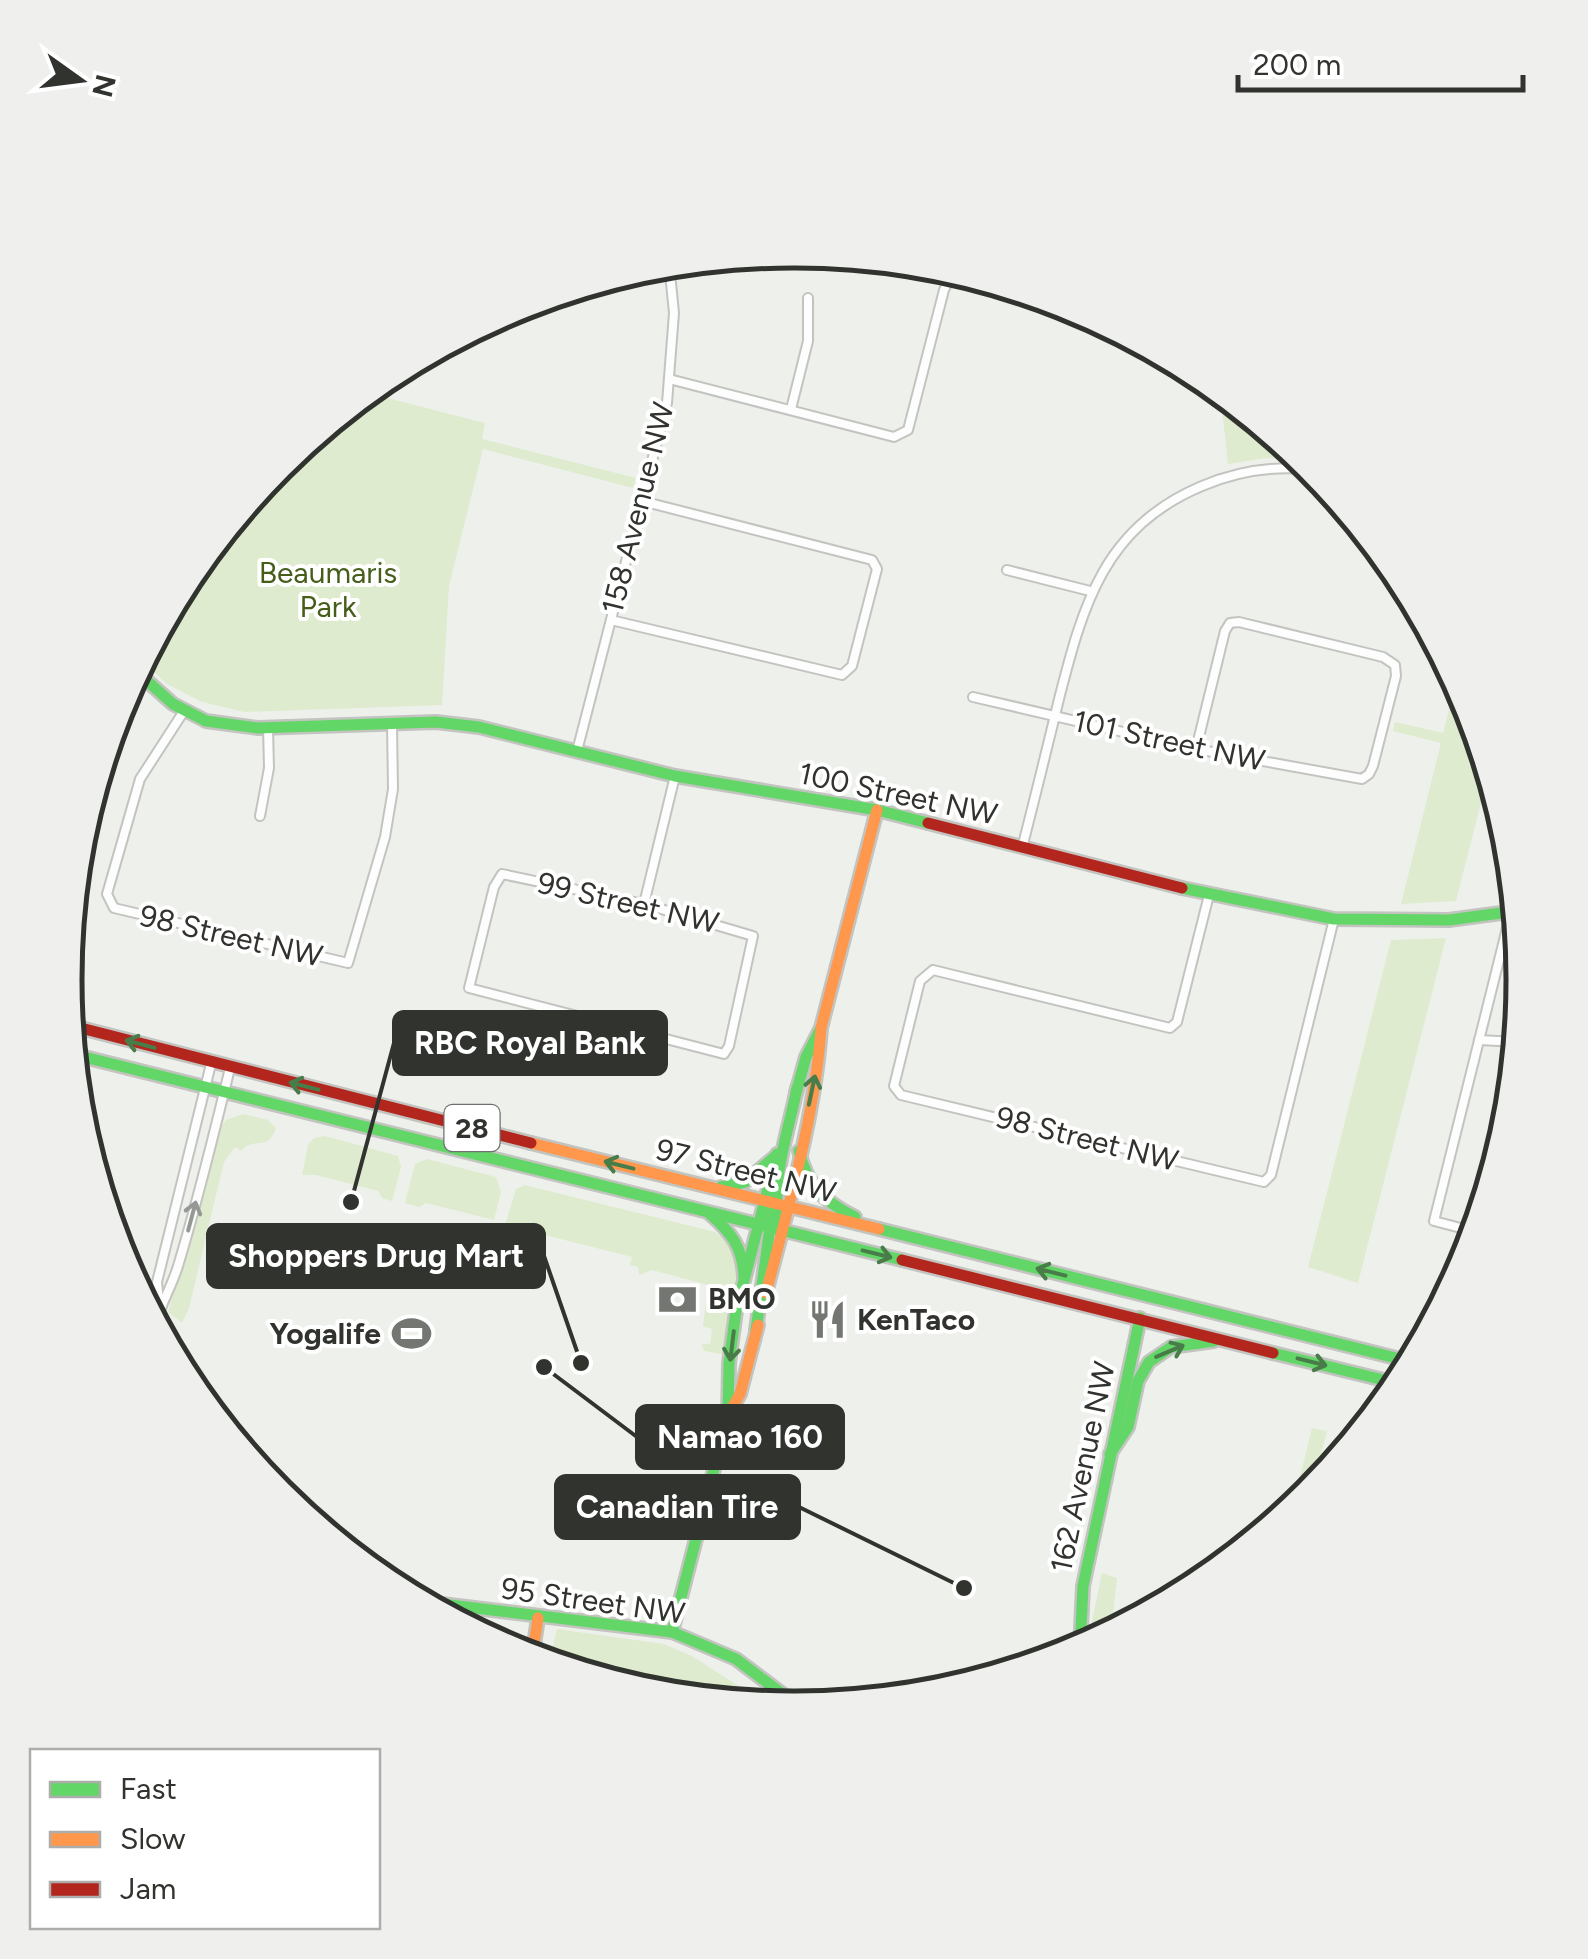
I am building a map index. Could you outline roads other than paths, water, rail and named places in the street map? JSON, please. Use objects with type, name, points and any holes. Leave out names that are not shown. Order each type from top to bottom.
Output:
[{"type":"street","name":"158 Avenue NW","points":[[577,751],[667,403],[674,313],[671,279]]},
{"type":"street","points":[[669,379],[894,437],[908,430],[946,285]]},
{"type":"street","points":[[790,409],[808,341],[808,298]]},
{"type":"street","points":[[1022,848],[1090,592],[1113,554],[1138,527],[1176,498],[1237,474],[1289,469]]},
{"type":"street","points":[[610,620],[842,674],[852,666],[878,568],[872,560],[642,501]]},
{"type":"street","points":[[1007,570],[1090,592]]},
{"type":"street","name":"101 Street NW","points":[[973,696],[1196,749],[1355,780],[1366,778],[1377,752],[1396,676],[1395,665],[1383,657],[1230,623],[1196,749]]},
{"type":"street","name":"100 Street NW","points":[[148,683],[184,711],[206,722],[268,728],[436,722],[478,727],[675,776],[878,810],[1209,895],[1334,918],[1449,920],[1502,913]]},
{"type":"street","name":"98 Street NW","points":[[184,711],[140,779],[107,894],[114,908],[348,963],[386,837],[394,789],[392,724]]},
{"type":"street","points":[[260,816],[269,768],[268,728]]},
{"type":"street","points":[[644,904],[675,776]]},
{"type":"street","points":[[776,1204],[799,1152],[821,1028],[878,810]]},
{"type":"street","name":"99 Street NW","points":[[502,874],[644,904],[753,936],[724,1054],[469,988],[494,887],[502,874]]},
{"type":"street","name":"98 Street NW","points":[[1209,895],[1177,1022],[1170,1028],[933,970],[920,980],[894,1086],[901,1094],[1264,1182],[1271,1175],[1334,918]]},
{"type":"street","points":[[1460,1228],[1434,1222],[1505,946]]},
{"type":"street","points":[[770,1227],[778,1226],[777,1155],[806,1057],[821,1028]]},
{"type":"street","name":"97 Street NW","points":[[84,1029],[1396,1358]]},
{"type":"street","points":[[1479,1040],[1502,1041]]},
{"type":"street","name":"97 Street NW","points":[[87,1058],[1383,1380]]},
{"type":"street","points":[[159,1300],[158,1282],[211,1062]]},
{"type":"street","points":[[162,1305],[172,1286],[230,1068]]},
{"type":"street","points":[[728,1415],[740,1394],[756,1330],[770,1227],[797,1088]]},
{"type":"street","points":[[799,1152],[806,1177],[822,1200],[890,1232]]},
{"type":"street","points":[[714,1189],[745,1182],[777,1155]]},
{"type":"street","points":[[672,1632],[728,1415],[730,1363],[744,1278],[741,1246],[708,1212]]},
{"type":"street","points":[[744,1278],[770,1227]]},
{"type":"street","name":"162 Avenue NW","points":[[1081,1630],[1084,1586],[1146,1296]]},
{"type":"street","points":[[1110,1454],[1122,1439],[1138,1381],[1148,1362],[1171,1346],[1224,1340]]},
{"type":"street","name":"95 Street NW","points":[[458,1607],[672,1632],[736,1659],[778,1690]]},
{"type":"street","points":[[534,1642],[538,1618]]},
{"type":"place","name":"RBC Royal Bank","points":[[351,1202]]},
{"type":"place","name":"BMO","points":[[678,1299]]},
{"type":"place","name":"KenTaco","points":[[827,1320]]},
{"type":"place","name":"Yogalife","points":[[411,1334]]},
{"type":"place","name":"Shoppers Drug Mart","points":[[581,1363]]},
{"type":"place","name":"Namao 160","points":[[544,1367]]},
{"type":"place","name":"Canadian Tire","points":[[964,1588]]},
{"type":"park label","name":"Beaumaris Park","points":[[328,590]]}]
